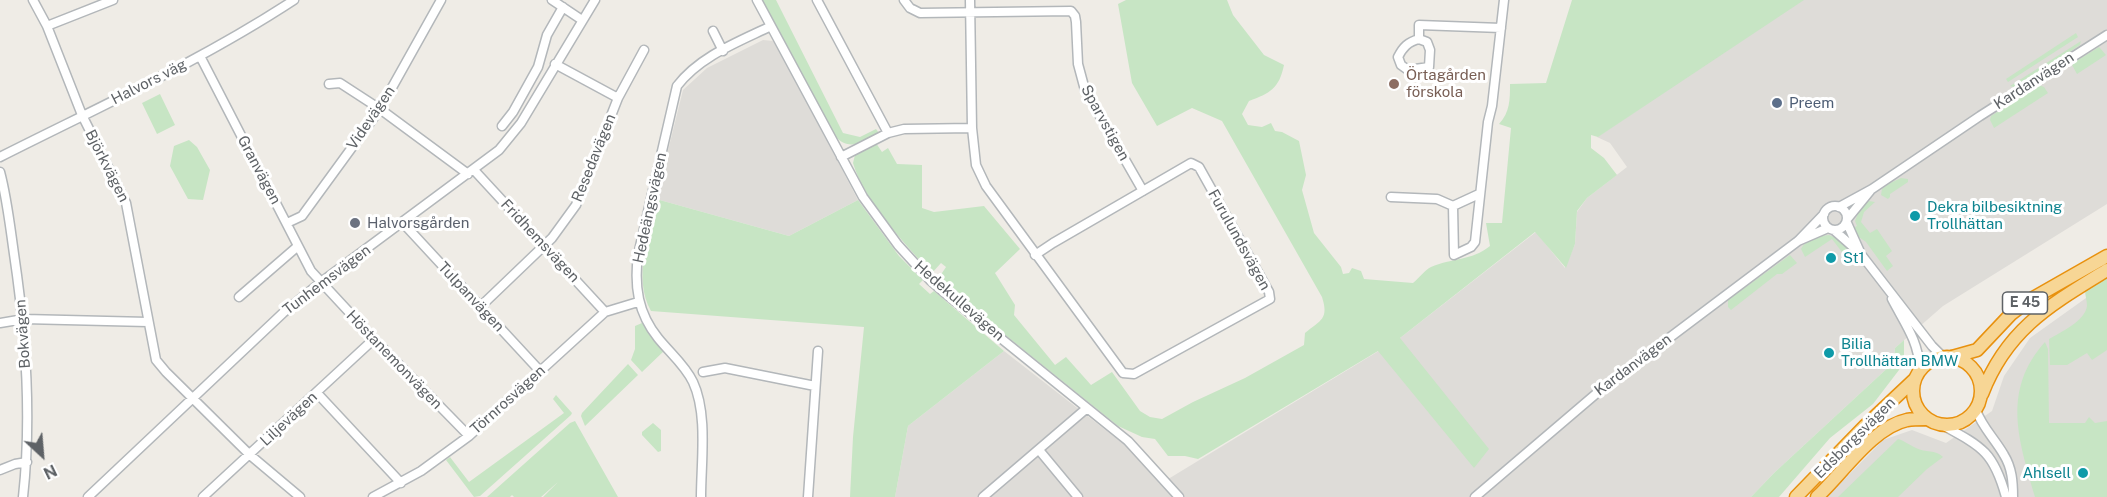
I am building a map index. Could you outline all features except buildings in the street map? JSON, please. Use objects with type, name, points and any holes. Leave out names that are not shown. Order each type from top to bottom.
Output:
[{"type":"highway","name":"E 45","points":[[1918,374],[1931,361],[1977,350],[2028,301],[2107,256]]},
{"type":"highway","name":"E 45","points":[[1978,404],[1991,370],[2023,328],[2063,297],[2107,270]]},
{"type":"highway","points":[[1918,374],[1912,392],[1917,409],[1926,419],[1944,426],[1962,422],[1978,404],[1981,387],[1975,371],[1962,360],[1947,357]]},
{"type":"highway","name":"Edsborgsvägen","points":[[1796,497],[1918,374]]},
{"type":"highway","name":"Edsborgsvägen","points":[[1817,497],[1866,446],[1890,426],[1908,420],[1926,419]]},
{"type":"street","name":"Björkvägen","points":[[33,0],[47,26],[82,115],[126,203],[156,360],[250,455],[300,497]]},
{"type":"street","points":[[47,26],[113,0]]},
{"type":"street","name":"Halvors väg","points":[[0,158],[200,56],[294,0]]},
{"type":"street","name":"Videvägen","points":[[287,223],[302,216],[380,109],[441,0]]},
{"type":"street","points":[[552,0],[582,20]]},
{"type":"street","name":"Tunhemsvägen","points":[[88,497],[283,313],[499,150],[521,123],[595,0]]},
{"type":"street","name":"Hedekullevägen","points":[[757,0],[863,197],[880,222],[930,280],[1128,441],[1179,497]]},
{"type":"street","points":[[817,0],[888,133]]},
{"type":"street","points":[[904,0],[910,8],[920,13],[969,12]]},
{"type":"street","name":"Furulundsvägen","points":[[970,0],[972,128],[976,165],[987,186],[1035,255],[1123,373],[1134,374],[1269,301],[1271,296],[1199,167],[1191,163],[1035,255]]},
{"type":"street","points":[[1453,206],[1454,255],[1471,248],[1475,242],[1504,0]]},
{"type":"street","points":[[502,126],[513,112],[538,67],[547,35],[563,8]]},
{"type":"street","name":"Sparvstigen","points":[[969,12],[1071,11],[1075,16],[1078,64],[1085,90],[1143,191]]},
{"type":"street","points":[[1419,39],[1419,25],[1500,28]]},
{"type":"street","name":"Hedeängsvägen","points":[[701,497],[701,406],[692,380],[658,338],[639,302],[636,280],[638,255],[677,86],[693,69],[771,26]]},
{"type":"street","points":[[712,31],[723,51]]},
{"type":"street","name":"Kardanvägen","points":[[1839,207],[1872,189],[1980,116],[2107,35]]},
{"type":"street","name":"Resedavägen","points":[[480,307],[544,246],[576,205],[618,98],[644,50]]},
{"type":"street","name":"Granvägen","points":[[200,56],[311,272],[320,283]]},
{"type":"street","points":[[555,64],[618,98]]},
{"type":"street","name":"Fridhemsvägen","points":[[329,84],[340,83],[471,172],[605,312]]},
{"type":"street","points":[[841,157],[888,133],[904,129],[972,128]]},
{"type":"street","name":"Bokvägen","points":[[0,172],[24,319],[27,462],[23,497]]},
{"type":"street","name":"Kardanvägen","points":[[1847,220],[1872,189]]},
{"type":"street","points":[[1391,197],[1437,199],[1453,206],[1479,194]]},
{"type":"street","points":[[1860,253],[1845,212],[1839,207],[1830,207],[1824,214],[1824,222],[1860,253],[1890,293],[1912,333],[1919,352],[1918,374]]},
{"type":"street","name":"Kardanvägen","points":[[1475,497],[1604,387],[1798,241],[1824,214]]},
{"type":"street","points":[[1831,229],[1842,229],[1847,220]]},
{"type":"street","name":"Tulpanvägen","points":[[403,223],[540,371]]},
{"type":"street","name":"Kardanvägen","points":[[1798,241],[1831,229]]},
{"type":"street","points":[[239,297],[298,246]]},
{"type":"street","name":"Höstanemonvägen","points":[[320,283],[469,436]]},
{"type":"street","points":[[1890,293],[1903,306],[1932,346],[1947,357]]},
{"type":"street","name":"Törnrosvägen","points":[[373,497],[401,483],[469,436],[605,312],[639,302]]},
{"type":"street","points":[[0,322],[24,319],[148,322]]},
{"type":"street","name":"Liljevägen","points":[[203,497],[374,339]]},
{"type":"street","points":[[808,497],[818,351]]},
{"type":"street","points":[[703,372],[725,368],[814,386]]},
{"type":"street","points":[[317,393],[401,483]]},
{"type":"street","points":[[1978,404],[1980,421],[2005,456],[2010,468],[2013,497]]},
{"type":"street","points":[[983,497],[1087,408]]},
{"type":"street","points":[[1944,426],[1987,454],[2000,474],[2006,497]]},
{"type":"street","points":[[1039,450],[1078,497]]},
{"type":"street","points":[[0,470],[27,462]]},
{"type":"shaded area","points":[[1802,0],[2107,0],[2107,204],[1943,306],[1895,348],[1894,362],[1751,497],[895,497],[908,426],[1004,351],[1126,446],[1160,484],[1400,338],[1536,232],[1565,268],[1575,244],[1577,212],[1587,198],[1627,167],[1610,143],[1597,137]]},
{"type":"shaded area","points":[[763,40],[773,41],[781,53],[858,200],[789,236],[656,199],[683,90],[707,68]]},
{"type":"shaded area","points":[[2107,283],[2107,497],[1827,497],[1883,440],[1912,430],[1946,443],[1992,411],[2004,376],[2030,338]]},
{"type":"green space","points":[[762,0],[776,0],[843,133],[860,137],[876,129],[879,133],[857,144],[847,144],[836,137]]},
{"type":"green space","points":[[1126,0],[1227,0],[1233,15],[1264,55],[1284,65],[1276,85],[1263,95],[1249,101],[1242,114],[1248,125],[1262,127],[1271,123],[1275,131],[1299,141],[1306,175],[1302,190],[1314,233],[1341,267],[1343,274],[1349,273],[1352,268],[1361,271],[1364,279],[1413,283],[1431,267],[1469,257],[1490,246],[1486,223],[1502,223],[1511,128],[1499,124],[1507,110],[1510,84],[1546,83],[1572,0],[1804,0],[1598,137],[1591,135],[1591,148],[1604,158],[1617,175],[1587,198],[1577,211],[1575,244],[1566,268],[1535,232],[1400,338],[1489,449],[1474,468],[1378,351],[1198,459],[1168,456],[1155,439],[1142,437],[1118,426],[952,292],[938,279],[946,267],[941,263],[932,273],[876,207],[858,177],[853,163],[855,155],[876,143],[882,152],[888,148],[897,164],[922,165],[922,208],[934,212],[984,206],[1020,249],[995,273],[1015,305],[1014,315],[1055,365],[1066,357],[1091,385],[1112,372],[1140,411],[1150,417],[1162,419],[1245,378],[1304,345],[1305,333],[1324,315],[1322,297],[1222,121],[1192,108],[1157,126],[1132,83],[1118,4]]},
{"type":"green space","points":[[2076,33],[2078,37],[2008,82],[2006,79]]},
{"type":"green space","points":[[2081,41],[2080,45],[2071,51],[2014,87],[2010,86]]},
{"type":"green space","points":[[2099,47],[2106,55],[2077,74],[2073,63]]},
{"type":"green space","points":[[2039,85],[2044,87],[2048,93],[1994,128],[1990,120],[1991,116]]},
{"type":"green space","points":[[160,94],[175,125],[157,134],[142,103]]},
{"type":"green space","points":[[189,140],[197,147],[210,170],[203,200],[188,199],[170,166],[174,146]]},
{"type":"green space","points":[[1901,178],[1908,179],[1908,182],[1890,194],[1888,199],[1881,195],[1882,189]]},
{"type":"green space","points":[[656,199],[789,236],[858,200],[899,256],[923,280],[919,284],[930,294],[934,291],[1004,351],[908,426],[895,497],[850,497],[853,437],[864,327],[651,311],[643,284],[643,270]]},
{"type":"green space","points":[[1869,201],[1875,202],[1864,212],[1861,222],[1870,233],[1877,229],[1892,251],[1886,256],[1893,266],[1887,271],[1866,242],[1856,235],[1853,228],[1857,226],[1855,221],[1861,206]]},
{"type":"green space","points":[[1829,235],[1845,246],[1854,265],[1832,239],[1805,257],[1801,249],[1806,243],[1817,237]]},
{"type":"green space","points":[[1790,255],[1797,263],[1782,274],[1777,274],[1731,310],[1728,307],[1728,300]]},
{"type":"green space","points":[[2107,277],[2107,350],[2092,360],[2087,353],[2067,365],[2050,365],[2049,339],[2072,326],[2082,316],[2087,306],[2085,290]]},
{"type":"green space","points":[[642,323],[664,351],[642,372],[631,360],[635,349],[635,326]]},
{"type":"green space","points":[[1904,340],[1904,358],[1899,370],[1873,404],[1830,438],[1779,497],[1751,497],[1894,362],[1895,348]]},
{"type":"green space","points":[[2045,342],[2048,349],[2049,423],[2085,423],[2089,417],[2095,423],[2107,421],[2107,497],[2035,497],[2020,436],[2018,398],[2031,360]]},
{"type":"green space","points":[[628,364],[638,375],[585,426],[582,413]]},
{"type":"green space","points":[[556,395],[572,413],[571,415],[480,496],[474,497],[446,460],[450,457],[469,482],[564,413],[553,399]]},
{"type":"green space","points":[[575,421],[618,497],[543,497],[558,482],[541,497],[514,497],[512,495],[510,497],[487,497],[570,423]]},
{"type":"green space","points":[[653,423],[661,430],[661,451],[658,452],[642,435],[642,432]]},
{"type":"green space","points":[[1898,439],[1943,457],[1898,497],[1838,497]]},
{"type":"place","name":"Örtagården förskola","points":[[1394,84]]},
{"type":"place","name":"Preem","points":[[1777,103]]},
{"type":"place","name":"Dekra bilbesiktning Trollhättan","points":[[1915,216]]},
{"type":"place","name":"Halvorsgården","points":[[355,223]]},
{"type":"place","name":"St1","points":[[1831,258]]},
{"type":"place","name":"Bilia Trollhättan BMW","points":[[1829,353]]},
{"type":"place","name":"Ahlsell","points":[[2083,473]]}]
